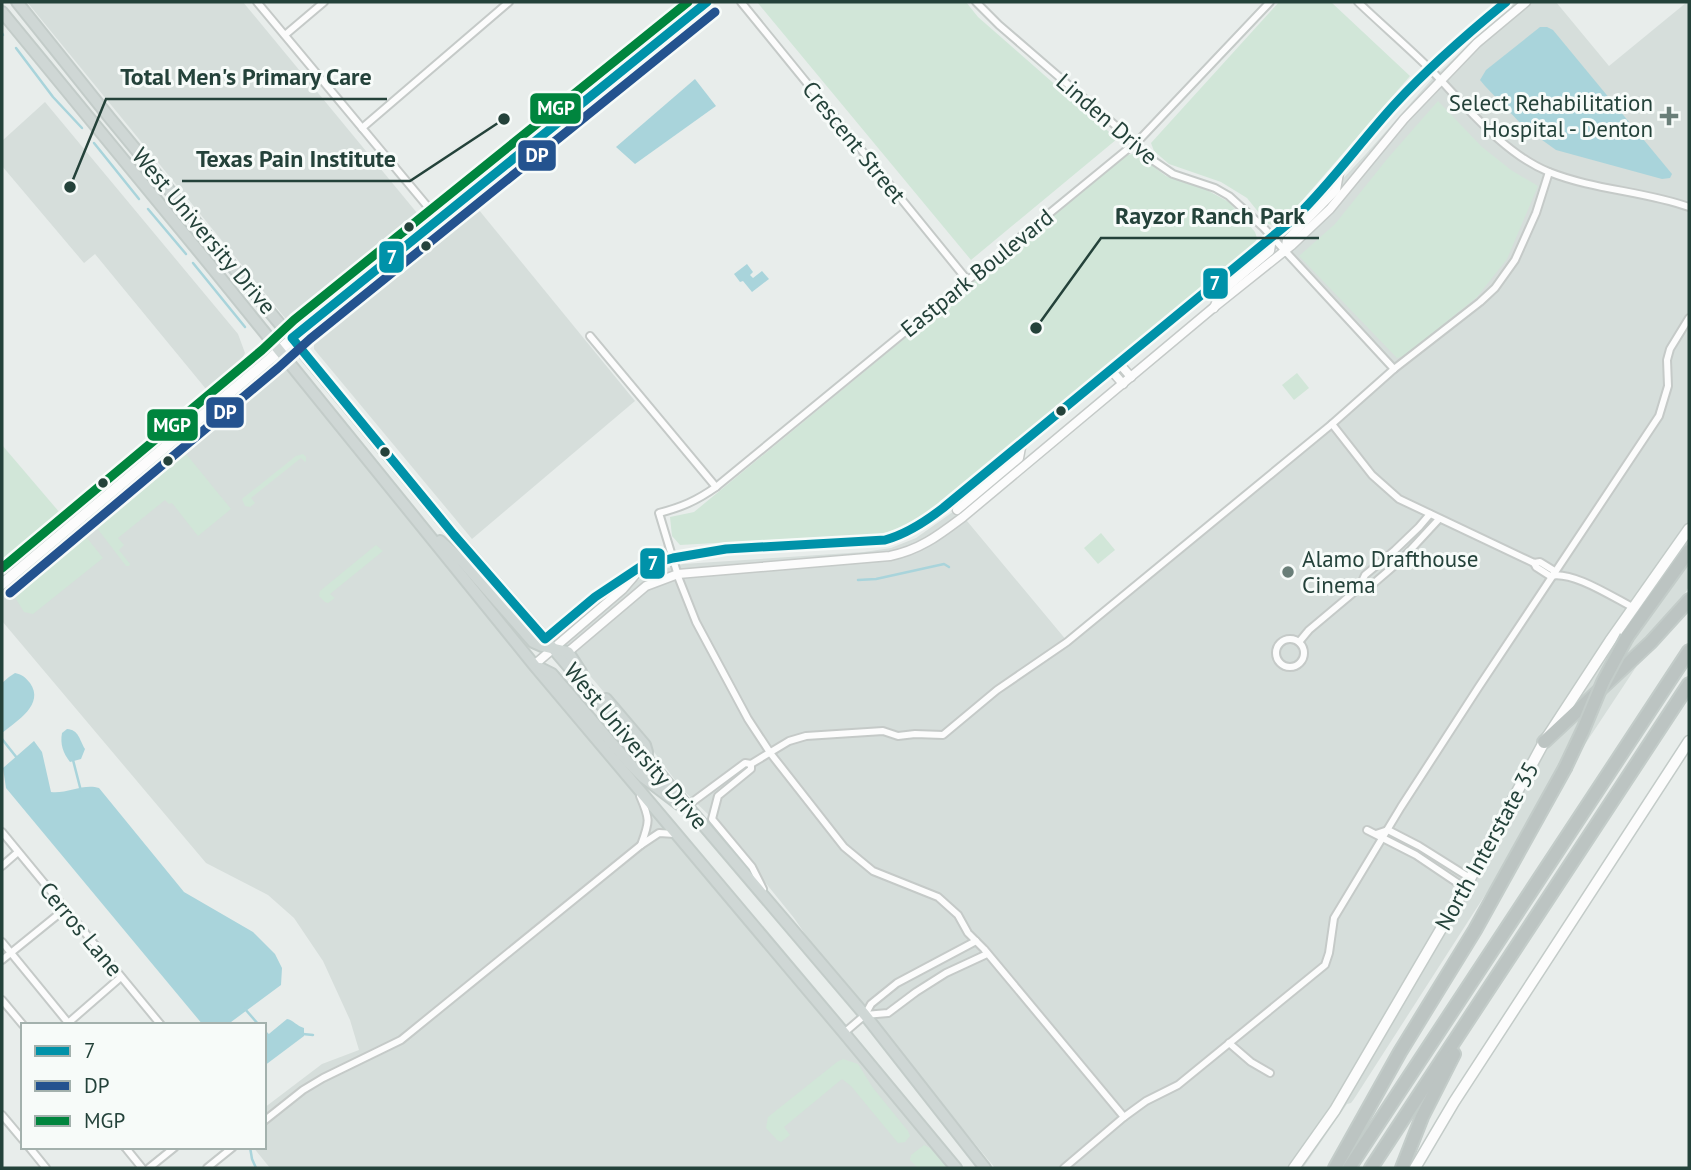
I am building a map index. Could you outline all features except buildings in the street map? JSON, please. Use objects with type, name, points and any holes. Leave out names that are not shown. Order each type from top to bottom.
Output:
[{"type":"highway","points":[[1335,1168],[1400,1052],[1475,930],[1564,768],[1603,682],[1627,637],[1689,551]]},
{"type":"highway","points":[[1544,742],[1651,642],[1689,600]]},
{"type":"highway","points":[[1349,1168],[1689,651]]},
{"type":"highway","points":[[1371,1168],[1689,684]]},
{"type":"highway","points":[[1402,1168],[1422,1117],[1483,999]]},
{"type":"main road","name":"West University Drive","points":[[16,2],[454,535],[865,1015],[988,1168]]},
{"type":"main road","points":[[2,584],[292,338],[707,2]]},
{"type":"main road","name":"West University Drive","points":[[2,12],[534,665],[956,1168]]},
{"type":"main road","points":[[96,127],[109,117]]},
{"type":"main road","name":"North Interstate 35","points":[[1294,1168],[1335,1110],[1467,883],[1544,742],[1610,641],[1689,529]]},
{"type":"main road","points":[[426,531],[444,543],[462,561],[533,642],[568,652],[577,667],[645,744],[647,759]]},
{"type":"main road","points":[[534,665],[551,674],[643,777],[698,820]]},
{"type":"main road","points":[[1415,1168],[1454,1102],[1689,741]]},
{"type":"street","points":[[257,2],[438,219]]},
{"type":"street","points":[[285,35],[324,2]]},
{"type":"street","points":[[362,128],[509,2]]},
{"type":"street","name":"Crescent Street","points":[[741,2],[968,281]]},
{"type":"street","name":"Linden Drive","points":[[976,2],[999,26],[1116,126],[1145,155],[1172,174],[1215,188],[1229,196],[1285,251],[1394,369]]},
{"type":"street","name":"Eastpark Boulevard","points":[[673,558],[659,513],[683,507],[716,487],[1134,144],[1269,2]]},
{"type":"street","points":[[1357,2],[1430,69],[1501,142],[1526,160],[1549,172],[1689,207]]},
{"type":"street","points":[[545,639],[595,597],[640,567],[726,549],[885,540],[902,536],[916,528],[1305,210],[1382,118],[1467,33],[1506,2]]},
{"type":"street","points":[[568,652],[646,586],[678,574],[890,556],[920,548],[963,517],[1285,251],[1330,209],[1404,119],[1477,43],[1526,2]]},
{"type":"street","points":[[1285,251],[1290,236],[1336,190],[1339,170]]},
{"type":"street","points":[[687,806],[745,763],[751,764],[789,741],[806,736],[883,731],[898,736],[943,735],[998,690],[1067,642],[1495,288],[1515,260],[1536,213],[1549,172]]},
{"type":"street","points":[[1213,309],[1220,293],[1270,251],[1272,238]]},
{"type":"street","points":[[1064,1168],[1124,1117],[1146,1101],[1178,1085],[1325,965],[1335,918],[1380,836],[1388,830],[1478,688],[1659,416],[1668,386],[1667,360],[1670,349],[1689,318]]},
{"type":"street","points":[[590,336],[716,487]]},
{"type":"street","points":[[1118,362],[1131,377]]},
{"type":"street","points":[[1110,369],[1123,384]]},
{"type":"street","points":[[1332,425],[1372,475],[1399,499],[1534,563],[1550,576],[1555,574],[1592,586],[1634,608]]},
{"type":"street","points":[[957,510],[1019,458],[1022,442]]},
{"type":"street","points":[[1359,588],[1365,575],[1395,550],[1430,514]]},
{"type":"street","points":[[1299,642],[1309,629],[1359,588],[1373,584],[1402,559],[1439,519]]},
{"type":"street","points":[[673,558],[696,622],[748,719],[769,752],[844,847],[873,871],[938,897],[958,915],[968,933],[1124,1117]]},
{"type":"street","points":[[534,665],[623,589],[645,566]]},
{"type":"street","points":[[1292,639],[1299,642],[1303,657],[1298,664],[1291,667],[1273,657],[1283,640],[1292,639]]},
{"type":"street","points":[[1288,674],[1291,667]]},
{"type":"street","points":[[751,764],[751,769],[718,796],[712,819],[752,867],[771,905]]},
{"type":"street","points":[[635,785],[649,816],[640,845]]},
{"type":"street","points":[[1367,830],[1467,883]]},
{"type":"street","points":[[1388,830],[1419,846],[1467,883]]},
{"type":"street","name":"Cerros Lane","points":[[2,832],[159,1023]]},
{"type":"street","points":[[266,1119],[323,1078],[401,1040],[640,845],[659,833],[677,835]]},
{"type":"street","points":[[2,866],[18,852]]},
{"type":"street","points":[[2,960],[65,909]]},
{"type":"street","points":[[844,1033],[865,1015],[870,1004],[897,983],[976,941]]},
{"type":"street","points":[[2,942],[67,1023]]},
{"type":"street","points":[[865,1015],[888,1013],[946,973],[987,954]]},
{"type":"street","points":[[69,1023],[121,977]]},
{"type":"street","points":[[2,1000],[21,1023]]},
{"type":"street","points":[[2,1016],[10,1010]]},
{"type":"street","points":[[1229,1043],[1251,1062],[1270,1073]]},
{"type":"street","points":[[2,1115],[21,1138]]},
{"type":"street","points":[[31,1149],[46,1168]]},
{"type":"street","points":[[127,1149],[142,1168]]},
{"type":"street","points":[[149,1168],[173,1149]]},
{"type":"street","points":[[207,1168],[231,1149]]},
{"type":"street","points":[[215,1162],[220,1168]]},
{"type":"shaded area","points":[[27,2],[243,2],[422,219],[290,324]]},
{"type":"shaded area","points":[[1515,2],[1556,2],[1609,66],[1689,2],[1689,587],[1354,1099],[1347,1104],[1303,1168],[995,1168],[820,956],[794,918],[717,823],[681,788],[648,744],[563,644],[636,581],[657,571],[683,564],[891,548],[916,538],[957,509],[1067,641],[1395,370],[1282,244],[1432,79]]},
{"type":"shaded area","points":[[45,102],[238,334],[245,353],[241,361],[206,389],[95,254],[84,263],[2,166],[2,141]]},
{"type":"shaded area","points":[[474,204],[635,401],[472,539],[314,349],[314,337]]},
{"type":"shaded area","points":[[282,365],[408,509],[956,1168],[270,1168],[255,1149],[266,1149],[266,1106],[322,1064],[359,1050],[350,1020],[323,961],[294,918],[268,895],[206,863],[2,621],[2,585]]},
{"type":"green space","points":[[757,2],[966,2],[978,17],[1117,139],[971,260]]},
{"type":"green space","points":[[1279,2],[1331,2],[1410,76],[1280,226],[1268,224],[1247,198],[1221,182],[1169,164],[1154,151],[1151,143]]},
{"type":"green space","points":[[1438,101],[1482,147],[1511,170],[1538,186],[1507,259],[1477,297],[1404,356],[1397,358],[1299,256],[1335,224]]},
{"type":"green space","points":[[1137,154],[1166,176],[1205,189],[1229,202],[1255,232],[1257,238],[1254,245],[928,512],[903,528],[879,534],[680,545],[672,536],[670,517],[694,512],[1127,155]]},
{"type":"green space","points":[[1297,373],[1309,388],[1294,400],[1282,385]]},
{"type":"green space","points":[[2,445],[66,520],[2,573]]},
{"type":"green space","points":[[175,450],[187,455],[231,509],[198,536],[172,503],[169,504],[165,500],[118,538],[124,545],[119,550],[130,564],[126,566],[97,528],[98,517]]},
{"type":"green space","points":[[303,454],[306,457],[305,462],[301,458],[251,498],[255,503],[250,507],[245,506],[242,499],[296,456]]},
{"type":"green space","points":[[1101,533],[1115,550],[1098,564],[1084,548]]},
{"type":"green space","points":[[82,534],[103,558],[33,614],[24,612],[16,599],[21,586],[18,582],[73,537]]},
{"type":"green space","points":[[376,545],[383,551],[330,594],[335,598],[328,603],[319,596],[320,591]]},
{"type":"green space","points":[[843,1059],[858,1064],[910,1136],[905,1142],[898,1143],[851,1086],[842,1079],[784,1127],[790,1135],[781,1142],[777,1140],[766,1128],[768,1117]]},
{"type":"green space","points":[[924,1145],[948,1168],[918,1168],[910,1160],[911,1155]]},
{"type":"water","points":[[1540,27],[1553,30],[1672,174],[1670,178],[1662,179],[1556,150],[1524,127],[1485,86],[1480,80],[1486,70]]},
{"type":"water","points":[[695,79],[716,106],[635,164],[616,147]]},
{"type":"water","points":[[747,264],[753,272],[750,275],[753,278],[762,271],[769,279],[752,292],[734,274]]},
{"type":"water","points":[[15,673],[24,676],[30,683],[34,698],[27,711],[2,733],[2,683]]},
{"type":"water","points":[[67,729],[76,733],[85,749],[81,759],[70,762],[61,741],[62,733]]},
{"type":"water","points":[[34,741],[42,752],[51,792],[99,788],[184,892],[253,932],[275,954],[282,968],[281,985],[230,1023],[201,1023],[6,788],[3,768]]},
{"type":"water","points":[[287,1019],[304,1028],[304,1036],[266,1064],[266,1036]]},
{"type":"waterway","points":[[16,48],[53,97],[82,128]]},
{"type":"waterway","points":[[94,143],[139,199]]},
{"type":"waterway","points":[[148,209],[186,254]]},
{"type":"waterway","points":[[193,263],[245,327]]},
{"type":"waterway","points":[[858,580],[876,579],[944,564],[949,567]]},
{"type":"waterway","points":[[2,739],[17,758]]},
{"type":"waterway","points":[[73,760],[81,791]]},
{"type":"waterway","points":[[245,1009],[257,1023]]},
{"type":"waterway","points":[[266,1033],[270,1037]]},
{"type":"waterway","points":[[303,1034],[313,1035]]},
{"type":"waterway","points":[[250,1149],[256,1168]]},
{"type":"transit line","name":"MGP","points":[[2,568],[262,350],[294,320],[688,2]]},
{"type":"transit line","name":"7","points":[[707,2],[292,338],[454,535],[545,639],[595,597],[640,567],[726,549],[885,540],[923,523],[1296,217],[1408,90],[1506,2]]},
{"type":"transit line","name":"DP","points":[[10,593],[310,339],[715,12]]},
{"type":"place","name":"Select Rehabilitation Hospital - Denton","points":[[1669,116]]},
{"type":"place","name":"Texas Pain Institute","points":[[504,119]]},
{"type":"place","name":"Total Men's Primary Care","points":[[70,187]]},
{"type":"place","name":"Rayzor Ranch Park","points":[[1036,328]]},
{"type":"place","name":"Alamo Drafthouse Cinema","points":[[1288,572]]}]
